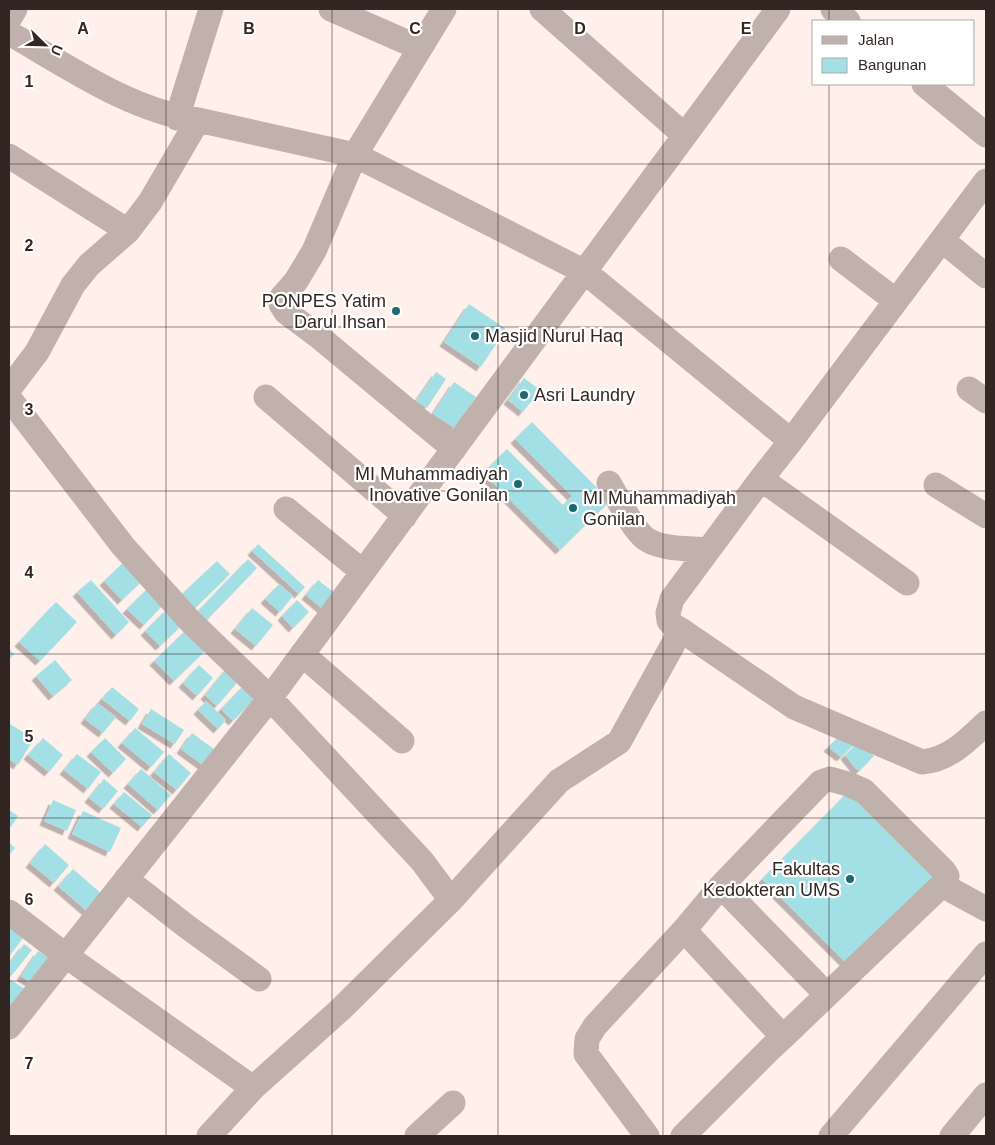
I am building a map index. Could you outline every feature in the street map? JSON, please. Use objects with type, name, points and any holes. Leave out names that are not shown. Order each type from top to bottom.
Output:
[{"type":"street","points":[[9,19],[15,9]]},
{"type":"street","points":[[9,389],[37,352],[73,285],[89,265],[128,231],[150,202],[187,119],[211,9]]},
{"type":"street","points":[[332,9],[420,48]]},
{"type":"street","points":[[444,9],[355,155],[314,251],[296,281],[282,297],[281,304],[286,312],[318,336],[454,449]]},
{"type":"street","points":[[542,9],[684,135]]},
{"type":"street","points":[[9,1026],[270,698],[778,9]]},
{"type":"street","points":[[833,9],[847,20]]},
{"type":"street","points":[[9,33],[92,80],[138,103],[187,119],[355,155],[585,272],[791,441]]},
{"type":"street","points":[[925,85],[986,135]]},
{"type":"street","points":[[9,156],[128,231]]},
{"type":"street","points":[[209,1136],[253,1088],[341,1008],[451,900],[559,781],[619,742],[677,638],[674,626],[669,621],[668,613],[672,599],[986,181]]},
{"type":"street","points":[[942,240],[986,276]]},
{"type":"street","points":[[841,259],[896,301]]},
{"type":"street","points":[[266,397],[404,516]]},
{"type":"street","points":[[9,398],[123,546],[190,621],[270,698],[422,861],[451,900]]},
{"type":"street","points":[[761,479],[907,583]]},
{"type":"street","points":[[609,483],[634,524],[646,538],[658,544],[708,550]]},
{"type":"street","points":[[936,485],[986,516]]},
{"type":"street","points":[[286,509],[363,572]]},
{"type":"street","points":[[677,638],[794,707],[922,762],[932,761],[959,748],[986,724]]},
{"type":"street","points":[[302,654],[402,741]]},
{"type":"street","points":[[647,1136],[586,1054],[587,1040],[595,1026],[684,930],[721,886],[822,782],[830,779],[864,790],[947,876],[942,885],[783,1037],[684,1136]]},
{"type":"street","points":[[126,879],[186,926],[259,979]]},
{"type":"street","points":[[942,885],[986,909]]},
{"type":"street","points":[[721,886],[827,995]]},
{"type":"street","points":[[9,912],[66,955],[253,1088]]},
{"type":"street","points":[[684,930],[783,1037]]},
{"type":"street","points":[[831,1136],[986,954]]},
{"type":"street","points":[[952,1136],[986,1095]]},
{"type":"street","points":[[417,1136],[453,1103]]},
{"type":"building","name":"Masjid Nurul Haq","points":[[469,304],[506,329],[481,367],[444,342]]},
{"type":"building","points":[[436,372],[446,379],[427,408],[416,401]]},
{"type":"building","name":"Asri Laundry","points":[[524,378],[540,390],[523,412],[508,400]]},
{"type":"building","points":[[454,382],[476,397],[455,428],[433,414]]},
{"type":"building","name":"MI Muhammadiyah Inovative Gonilan","points":[[532,422],[610,501],[560,550],[483,473],[507,449],[563,505],[572,496],[515,439]]},
{"type":"building","points":[[258,544],[305,587],[299,594],[252,551]]},
{"type":"building","points":[[248,559],[257,568],[206,621],[197,612]]},
{"type":"building","points":[[126,560],[144,579],[122,600],[104,581]]},
{"type":"building","points":[[217,561],[230,574],[195,608],[182,594]]},
{"type":"building","points":[[91,580],[129,622],[116,635],[77,592]]},
{"type":"building","points":[[318,580],[337,595],[324,610],[306,595]]},
{"type":"building","points":[[279,584],[293,596],[280,612],[265,599]]},
{"type":"building","points":[[147,589],[163,605],[144,625],[127,609]]},
{"type":"building","points":[[297,600],[309,612],[293,628],[282,616]]},
{"type":"building","points":[[56,602],[77,622],[40,661],[19,642]]},
{"type":"building","points":[[252,608],[273,625],[256,646],[235,629]]},
{"type":"building","points":[[167,609],[183,624],[160,646],[145,631]]},
{"type":"building","points":[[187,629],[207,649],[174,681],[154,661]]},
{"type":"building","points":[[9,649],[14,654],[9,660]]},
{"type":"building","points":[[55,660],[72,680],[53,696],[36,676]]},
{"type":"building","points":[[199,665],[213,678],[197,696],[183,683]]},
{"type":"building","points":[[228,667],[241,678],[217,706],[205,695]]},
{"type":"building","points":[[244,685],[256,697],[233,721],[221,709]]},
{"type":"building","points":[[112,687],[139,709],[130,721],[102,699]]},
{"type":"building","points":[[206,701],[226,720],[218,729],[198,710]]},
{"type":"building","points":[[97,703],[116,717],[103,733],[85,719]]},
{"type":"building","points":[[151,709],[184,730],[175,744],[142,724]]},
{"type":"building","points":[[10,724],[34,739],[18,765],[9,759]]},
{"type":"building","points":[[135,728],[164,752],[151,767],[122,743]]},
{"type":"building","points":[[845,731],[860,739],[841,757],[828,747]]},
{"type":"building","points":[[192,733],[214,749],[203,765],[181,749]]},
{"type":"building","points":[[43,738],[63,755],[49,772],[28,755]]},
{"type":"building","points":[[105,738],[126,759],[113,773],[91,752]]},
{"type":"building","points":[[859,742],[874,756],[860,770],[857,770],[845,755]]},
{"type":"building","points":[[77,754],[101,772],[88,789],[64,770]]},
{"type":"building","points":[[169,754],[191,773],[177,790],[154,772]]},
{"type":"building","points":[[141,769],[171,795],[158,810],[128,784]]},
{"type":"building","points":[[104,779],[118,791],[103,809],[89,798]]},
{"type":"building","name":"Fakultas Kedokteran UMS","points":[[850,790],[938,879],[850,967],[762,879]]},
{"type":"building","points":[[124,792],[152,815],[142,827],[114,804]]},
{"type":"building","points":[[53,800],[76,810],[67,831],[44,821]]},
{"type":"building","points":[[9,810],[18,816],[11,827],[9,826]]},
{"type":"building","points":[[83,811],[121,828],[110,852],[72,834]]},
{"type":"building","points":[[9,842],[15,848],[9,855]]},
{"type":"building","points":[[45,844],[69,865],[54,883],[30,863]]},
{"type":"building","points":[[73,869],[102,894],[87,911],[58,886]]},
{"type":"building","points":[[9,927],[23,938],[9,957]]},
{"type":"building","points":[[24,944],[32,950],[12,975],[9,972],[9,964]]},
{"type":"building","points":[[38,951],[52,960],[35,985],[21,976]]},
{"type":"building","points":[[9,979],[25,989],[14,1007],[9,1004]]},
{"type":"place","name":"PONPES Yatim Darul Ihsan","points":[[396,311]]},
{"type":"place","name":"Masjid Nurul Haq","points":[[475,336]]},
{"type":"place","name":"Asri Laundry","points":[[524,395]]},
{"type":"place","name":"MI Muhammadiyah Inovative Gonilan","points":[[518,484]]},
{"type":"place","name":"MI Muhammadiyah Gonilan","points":[[573,508]]},
{"type":"place","name":"Fakultas Kedokteran UMS","points":[[850,879]]}]
